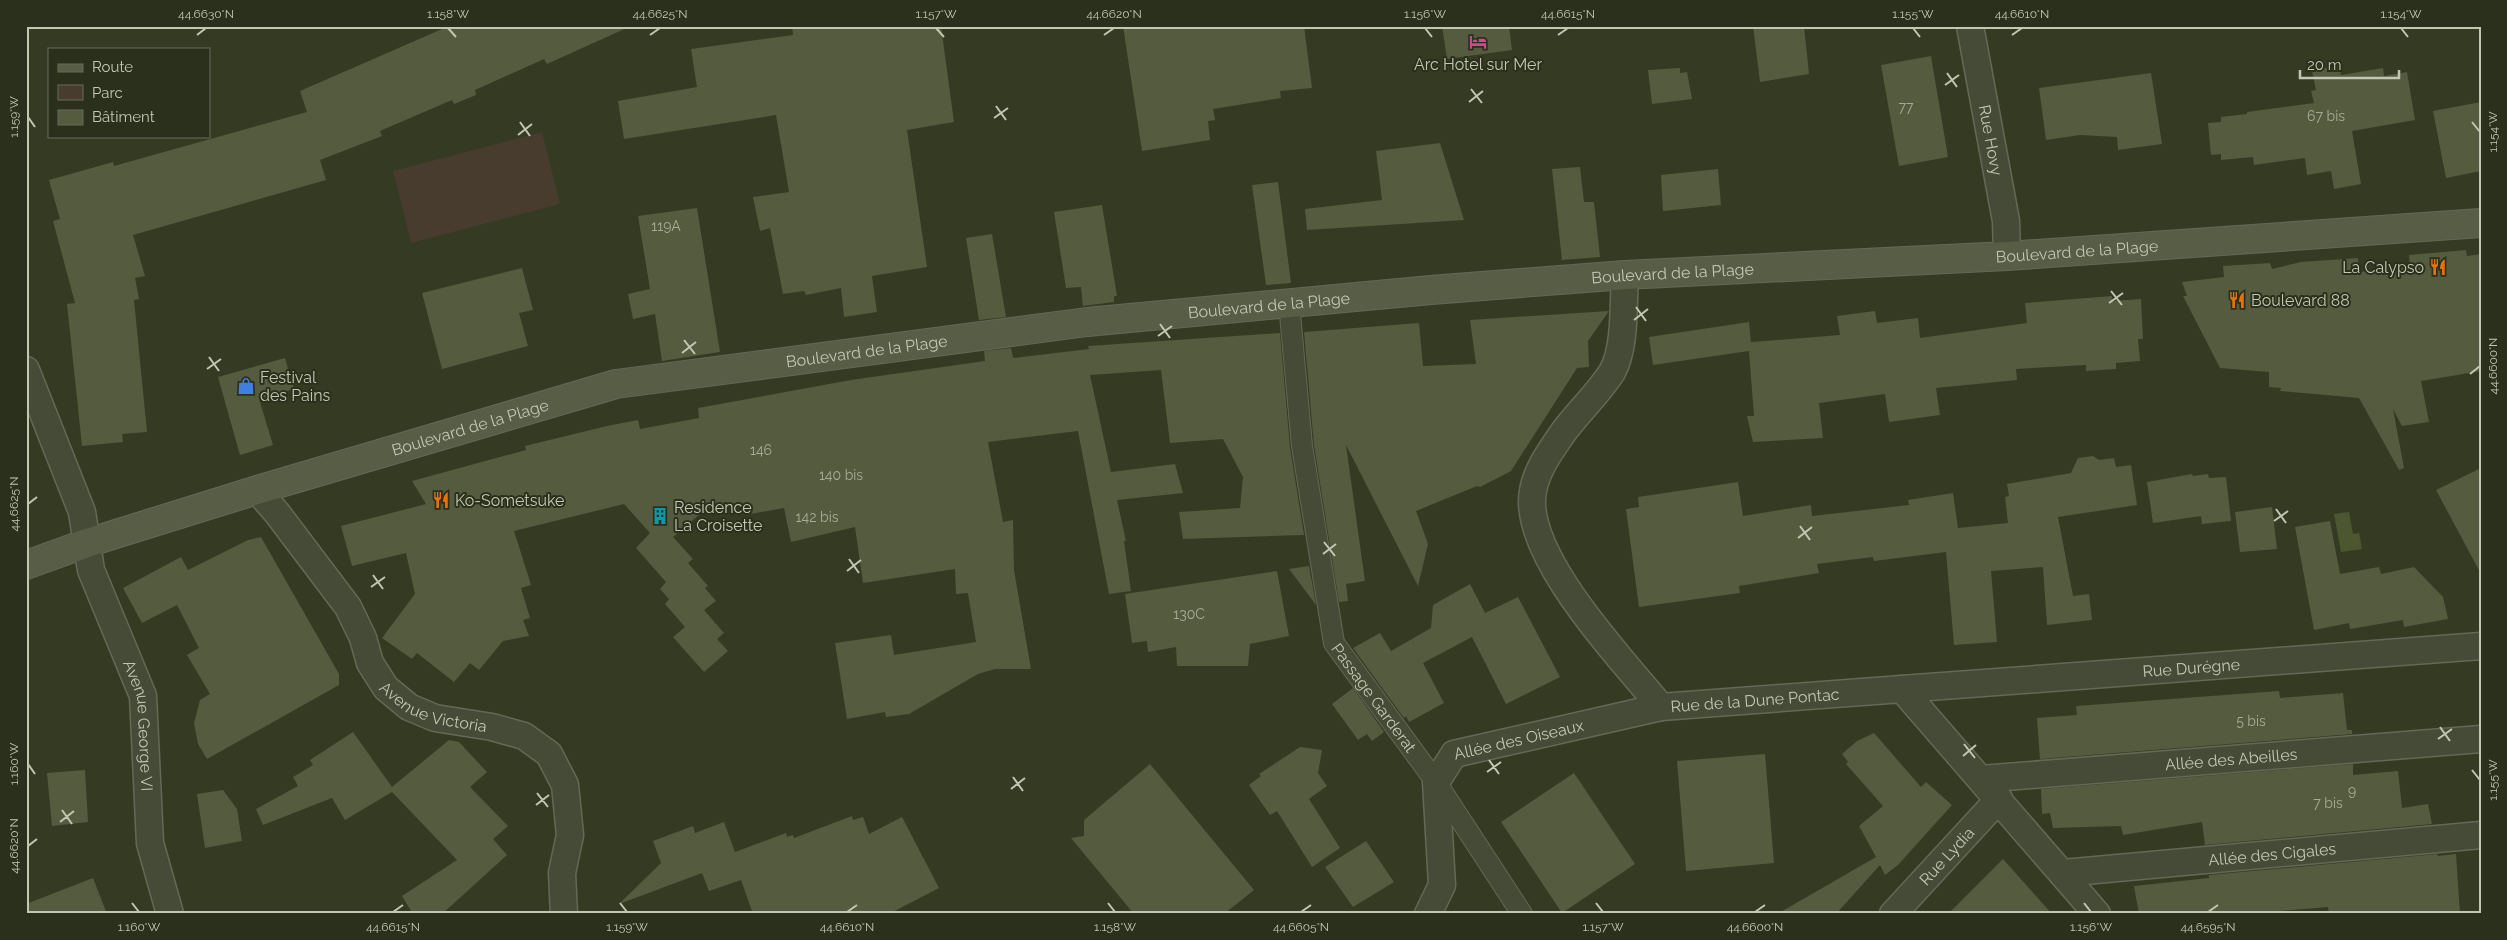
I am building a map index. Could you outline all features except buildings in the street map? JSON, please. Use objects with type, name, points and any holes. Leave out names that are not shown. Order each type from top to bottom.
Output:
[{"type":"main road","name":"Boulevard de la Plage","points":[[26,565],[87,543],[257,490],[616,384],[1077,323],[1288,303],[1624,275],[2008,256],[2481,223]]},
{"type":"street","name":"Rue Hovy","points":[[1970,26],[2006,221],[2008,256]]},
{"type":"street","name":"Rue de la Dune Pontac","points":[[1624,275],[1619,351],[1612,371],[1546,459],[1533,490],[1532,518],[1544,550],[1565,588],[1660,707],[1902,688]]},
{"type":"street","name":"Passage Garderat","points":[[1288,303],[1302,446],[1334,643],[1436,782],[1522,914]]},
{"type":"street","name":"Avenue George VI","points":[[26,370],[82,512],[91,570],[143,696],[150,843],[170,914]]},
{"type":"street","name":"Avenue Victoria","points":[[257,490],[277,513],[348,607],[363,638],[370,663],[386,688],[409,707],[435,718],[492,727],[524,736],[549,754],[565,786],[570,835],[562,873],[564,914]]},
{"type":"street","name":"Rue Durégne","points":[[1902,688],[2481,646]]},
{"type":"street","points":[[1902,688],[2097,914]]},
{"type":"street","name":"Allée des Oiseaux","points":[[1436,782],[1454,754],[1660,707]]},
{"type":"street","name":"Allée des Abeilles","points":[[1981,779],[2481,739]]},
{"type":"street","points":[[1428,914],[1442,885],[1436,782]]},
{"type":"street","name":"Rue Lydia","points":[[1893,914],[1999,799]]},
{"type":"street","name":"Allée des Cigales","points":[[2062,873],[2481,835]]},
{"type":"green space","points":[[542,132],[560,204],[411,243],[393,171]]},
{"type":"shaded area","points":[[2349,512],[2353,534],[2359,533],[2362,549],[2341,552],[2334,514]]},
{"type":"place","name":"Arc Hotel sur Mer","points":[[1478,42]]},
{"type":"place","name":"La Calypso","points":[[2438,267]]},
{"type":"place","name":"Boulevard 88","points":[[2237,300]]},
{"type":"place","name":"Festival des Pains","points":[[246,386]]},
{"type":"place","name":"Ko-Sometsuke","points":[[441,500]]},
{"type":"place","name":"Residence La Croisette","points":[[660,516]]}]
